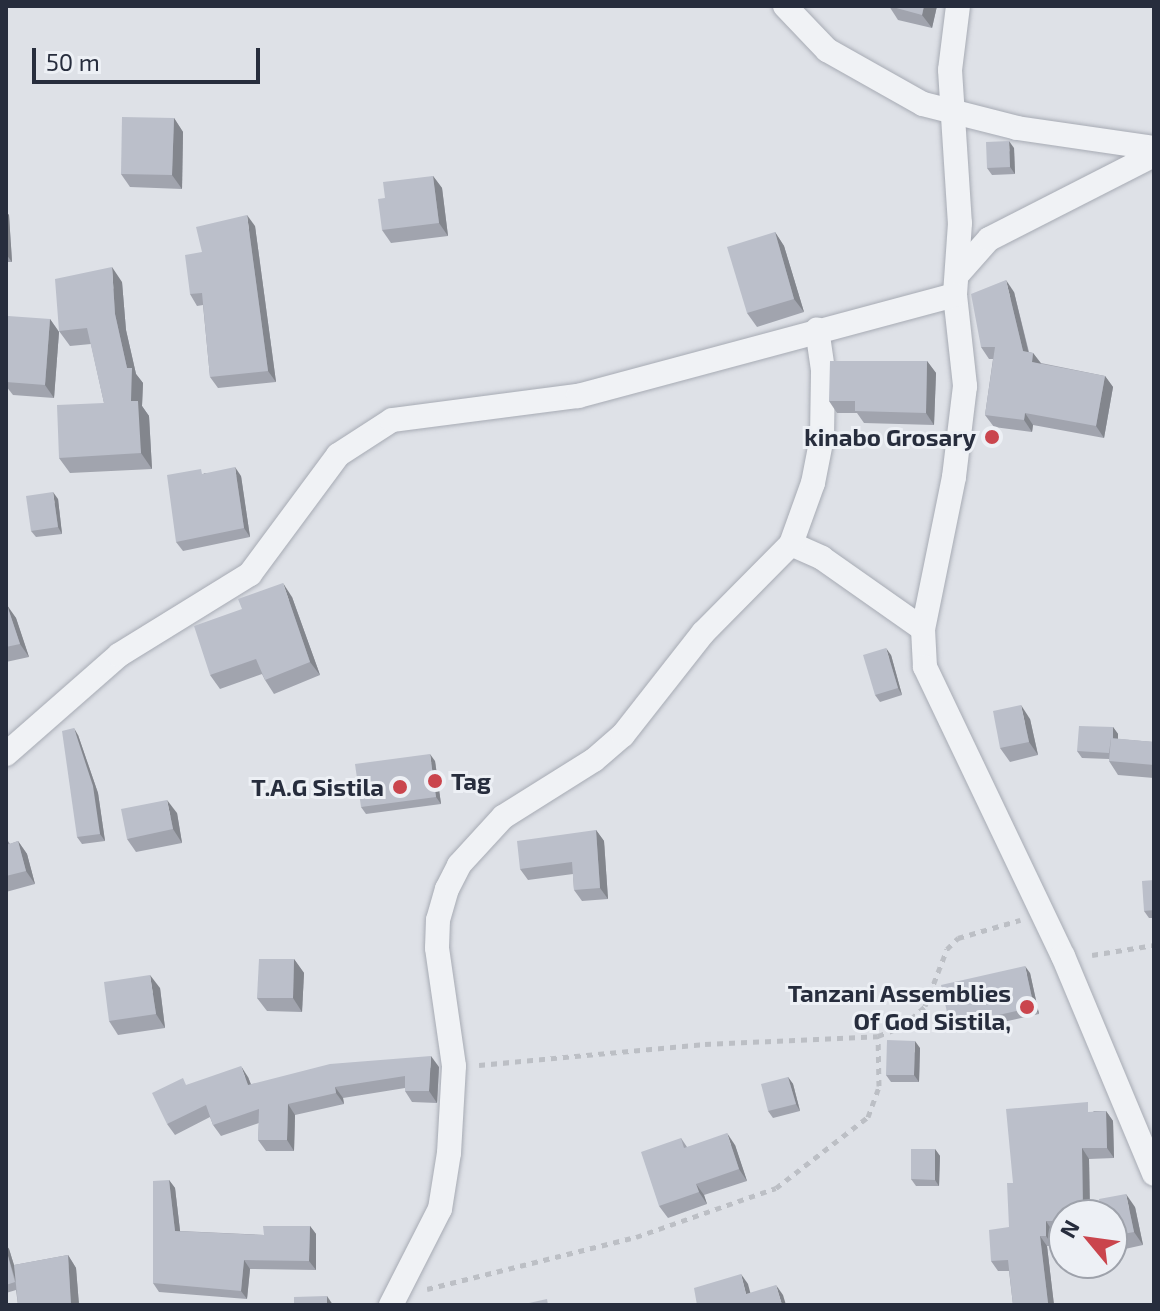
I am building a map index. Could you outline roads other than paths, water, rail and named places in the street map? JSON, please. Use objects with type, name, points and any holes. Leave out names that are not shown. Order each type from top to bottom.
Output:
[{"type":"street","points":[[785,6],[827,50],[900,92],[954,115],[1154,148]]},
{"type":"street","points":[[958,6],[950,55],[960,223],[955,286],[965,367],[963,423],[923,629],[929,682],[1063,956],[1154,1174]]},
{"type":"street","points":[[6,754],[119,655],[250,574],[322,474],[362,435],[392,420],[428,412],[578,396],[817,329],[955,286],[989,239],[1154,155]]},
{"type":"street","points":[[393,1301],[440,1209],[454,1066],[440,980],[438,920],[459,865],[503,817],[594,760],[623,735],[703,633],[791,544],[813,483],[822,437],[823,370],[817,329]]},
{"type":"street","points":[[791,544],[822,558],[923,629]]},
{"type":"place","name":"kinabo Grosary","points":[[992,437]]},
{"type":"place","name":"Tag","points":[[435,781]]},
{"type":"place","name":"T.A.G Sistila","points":[[400,787]]},
{"type":"place","name":"Tanzani Assemblies Of God Sistila,","points":[[1027,1007]]}]
